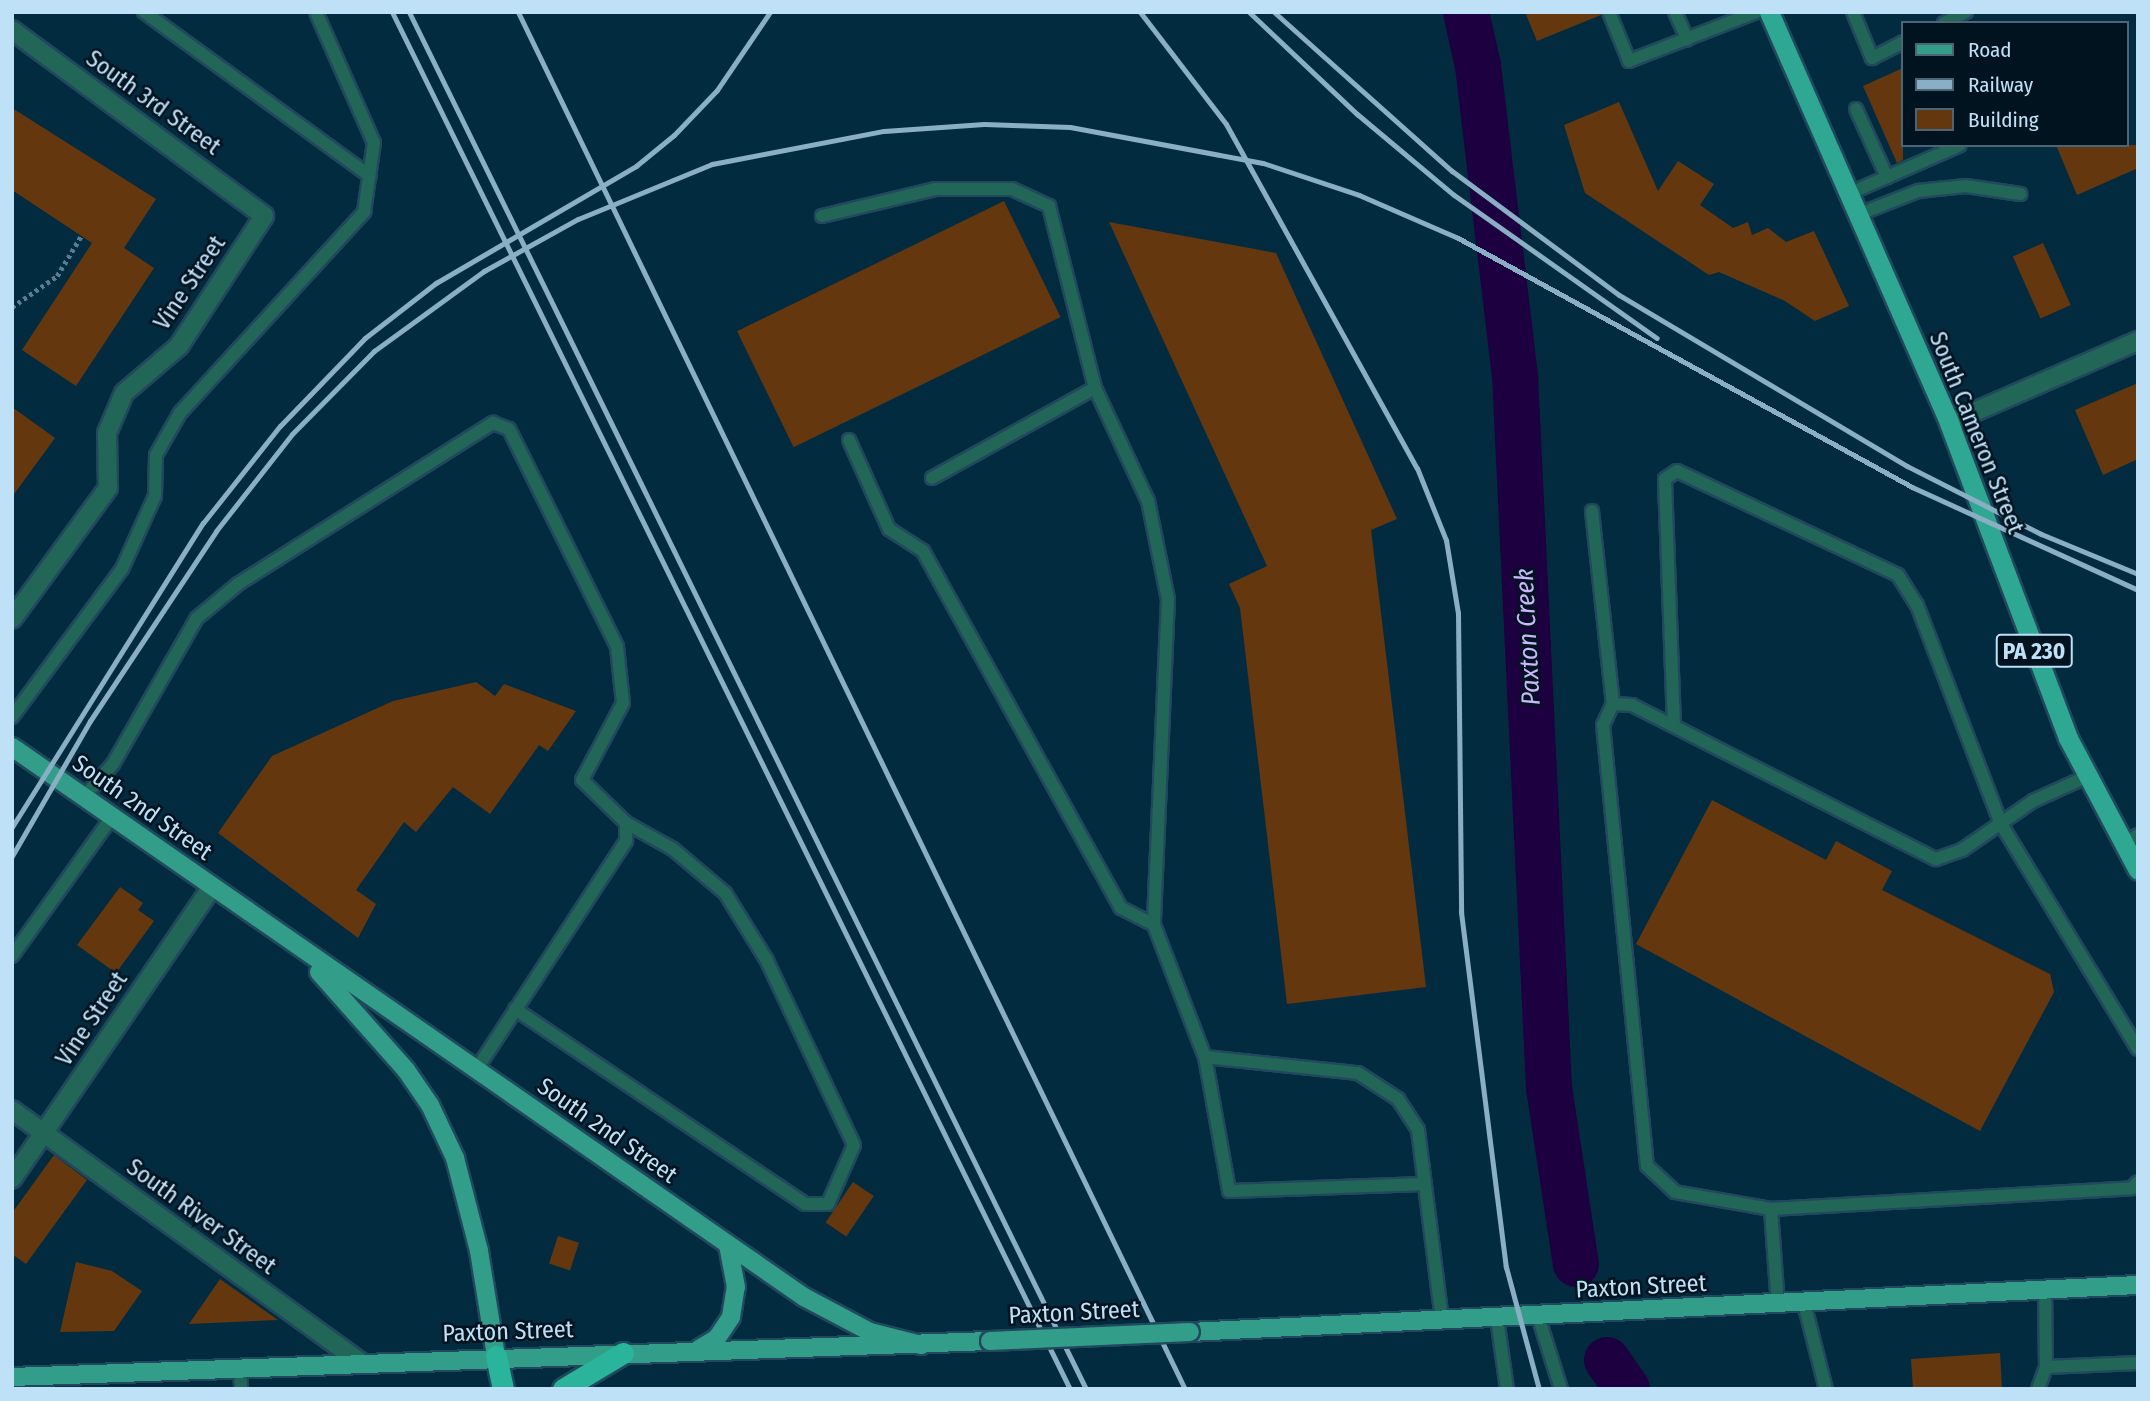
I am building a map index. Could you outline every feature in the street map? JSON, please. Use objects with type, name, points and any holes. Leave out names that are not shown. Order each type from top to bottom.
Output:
[{"type":"highway","name":"South Cameron Street","points":[[1769,12],[1949,424],[2068,738],[2088,776],[2130,839],[2138,870]]},
{"type":"highway","points":[[563,1389],[623,1353]]},
{"type":"highway","points":[[496,1356],[503,1389]]},
{"type":"main road","name":"South 2nd Street","points":[[12,747],[728,1245],[841,1319],[921,1345]]},
{"type":"main road","name":"South 2nd Street","points":[[278,933],[345,997],[430,1105],[467,1198],[496,1356]]},
{"type":"main road","points":[[692,1351],[718,1338],[731,1317],[736,1287],[728,1245]]},
{"type":"main road","name":"Paxton Street","points":[[12,1377],[496,1356],[921,1345],[1777,1305],[2138,1284]]},
{"type":"street","name":"South 3rd Street","points":[[12,30],[264,216]]},
{"type":"street","name":"Vine Street","points":[[12,619],[108,488],[107,433],[124,393],[179,346],[264,216]]},
{"type":"street","points":[[1949,424],[2138,341]]},
{"type":"street","name":"Vine Street","points":[[12,1179],[212,887]]},
{"type":"street","name":"South River Street","points":[[12,1110],[362,1363]]},
{"type":"lane","points":[[144,12],[370,176]]},
{"type":"lane","points":[[12,717],[121,569],[155,496],[156,455],[180,413],[364,212],[374,143],[316,12]]},
{"type":"lane","points":[[1609,12],[1629,61],[1756,12]]},
{"type":"lane","points":[[1675,12],[1687,39]]},
{"type":"lane","points":[[1853,12],[1872,58],[1902,43]]},
{"type":"lane","points":[[1948,21],[1966,12]]},
{"type":"lane","points":[[1856,109],[1887,177]]},
{"type":"lane","points":[[1848,194],[1955,147]]},
{"type":"lane","points":[[1857,215],[1918,191],[1966,186],[2020,194]]},
{"type":"lane","points":[[822,216],[935,189],[1012,189],[1049,206],[1095,388],[1148,501],[1168,599],[1154,925],[1205,1057],[1229,1191],[1423,1184]]},
{"type":"lane","points":[[932,478],[1095,388]]},
{"type":"lane","points":[[84,797],[113,764],[197,618],[239,584],[493,423],[509,429],[617,647],[623,703],[582,780],[626,823],[673,849],[725,893],[766,959],[854,1144],[828,1204],[805,1204],[515,1009]]},
{"type":"lane","points":[[849,440],[890,529],[923,551],[1121,908],[1154,925]]},
{"type":"lane","points":[[1674,726],[1665,479],[1677,471],[1898,575],[1917,605],[2001,824],[2138,1049]]},
{"type":"lane","points":[[1592,511],[1613,704],[1603,725],[1647,1166],[1675,1192],[1771,1209],[2132,1188],[2138,1182]]},
{"type":"lane","points":[[1613,704],[1632,705],[1936,859],[1962,850],[2001,824],[2088,776]]},
{"type":"lane","points":[[12,956],[112,817]]},
{"type":"lane","points":[[475,1070],[626,841],[626,823]]},
{"type":"lane","points":[[1205,1057],[1359,1073],[1398,1099],[1418,1130],[1442,1321]]},
{"type":"lane","points":[[1771,1209],[1777,1305]]},
{"type":"lane","points":[[2038,1389],[2046,1367],[2045,1290]]},
{"type":"lane","points":[[1804,1303],[1826,1389]]},
{"type":"lane","points":[[1538,1316],[1561,1389]]},
{"type":"lane","points":[[1497,1318],[1507,1389]]},
{"type":"lane","points":[[2046,1367],[2138,1363]]},
{"type":"lane","points":[[240,1367],[241,1389]]},
{"type":"path","points":[[12,307],[57,276],[81,236]]},
{"type":"building","points":[[1525,12],[1600,12],[1601,15],[1537,41]]},
{"type":"building","points":[[1902,68],[1903,160],[1897,163],[1863,86]]},
{"type":"building","points":[[1619,102],[1658,191],[1678,161],[1714,184],[1700,205],[1733,228],[1748,222],[1752,235],[1768,228],[1786,242],[1814,231],[1849,306],[1815,321],[1785,301],[1719,272],[1709,275],[1585,193],[1564,125]]},
{"type":"building","points":[[12,108],[156,199],[124,248],[154,268],[76,386],[22,350],[92,243],[12,190]]},
{"type":"building","points":[[2138,145],[2138,168],[2077,195],[2057,147]]},
{"type":"building","points":[[1004,201],[1061,317],[794,447],[737,331]]},
{"type":"building","points":[[1109,222],[1276,253],[1397,519],[1371,530],[1426,987],[1287,1004],[1240,608],[1229,584],[1267,566]]},
{"type":"building","points":[[2043,243],[2071,305],[2041,319],[2013,256]]},
{"type":"building","points":[[2138,383],[2138,459],[2103,475],[2075,410]]},
{"type":"building","points":[[12,407],[55,438],[12,497]]},
{"type":"building","points":[[476,682],[495,696],[504,684],[576,711],[548,751],[539,745],[490,814],[453,787],[416,832],[404,822],[356,890],[376,904],[358,938],[218,833],[272,756],[393,701]]},
{"type":"building","points":[[1712,800],[1826,860],[1836,841],[1892,871],[1882,890],[2050,974],[2054,992],[1980,1131],[1636,944]]},
{"type":"building","points":[[120,887],[143,903],[138,910],[154,921],[116,973],[77,945]]},
{"type":"building","points":[[54,1155],[87,1180],[26,1264],[12,1254],[12,1213]]},
{"type":"building","points":[[853,1182],[874,1196],[846,1237],[826,1223]]},
{"type":"building","points":[[558,1236],[579,1243],[570,1270],[549,1264]]},
{"type":"building","points":[[76,1262],[112,1271],[142,1291],[114,1331],[60,1332]]},
{"type":"building","points":[[220,1279],[278,1320],[189,1324]]},
{"type":"building","points":[[2000,1353],[2002,1389],[1913,1389],[1911,1359]]},
{"type":"waterway","name":"Paxton Creek","points":[[1466,12],[1478,66],[1515,375],[1549,1088],[1576,1264]]},
{"type":"waterway","name":"Paxton Creek","points":[[1607,1360],[1627,1389]]},
{"type":"railway","points":[[392,12],[1070,1389]]},
{"type":"railway","points":[[409,12],[1086,1389]]},
{"type":"railway","points":[[518,12],[1185,1389]]},
{"type":"railway","points":[[12,827],[203,523],[280,426],[365,338],[436,283],[636,166],[674,135],[717,90],[770,12]]},
{"type":"railway","points":[[1140,12],[1226,124],[1417,468],[1446,540],[1458,613],[1461,912],[1506,1267],[1539,1389]]},
{"type":"railway","points":[[1249,12],[1357,114],[1454,195],[1657,338]]},
{"type":"railway","points":[[1274,12],[1452,171],[1619,295],[1907,466],[2041,534],[2138,574]]},
{"type":"railway","points":[[12,856],[90,721],[216,531],[292,434],[374,351],[484,271],[578,219],[712,164],[884,131],[984,124],[1070,127],[1263,163],[1359,195],[1458,238],[1912,487],[2138,590]]}]
